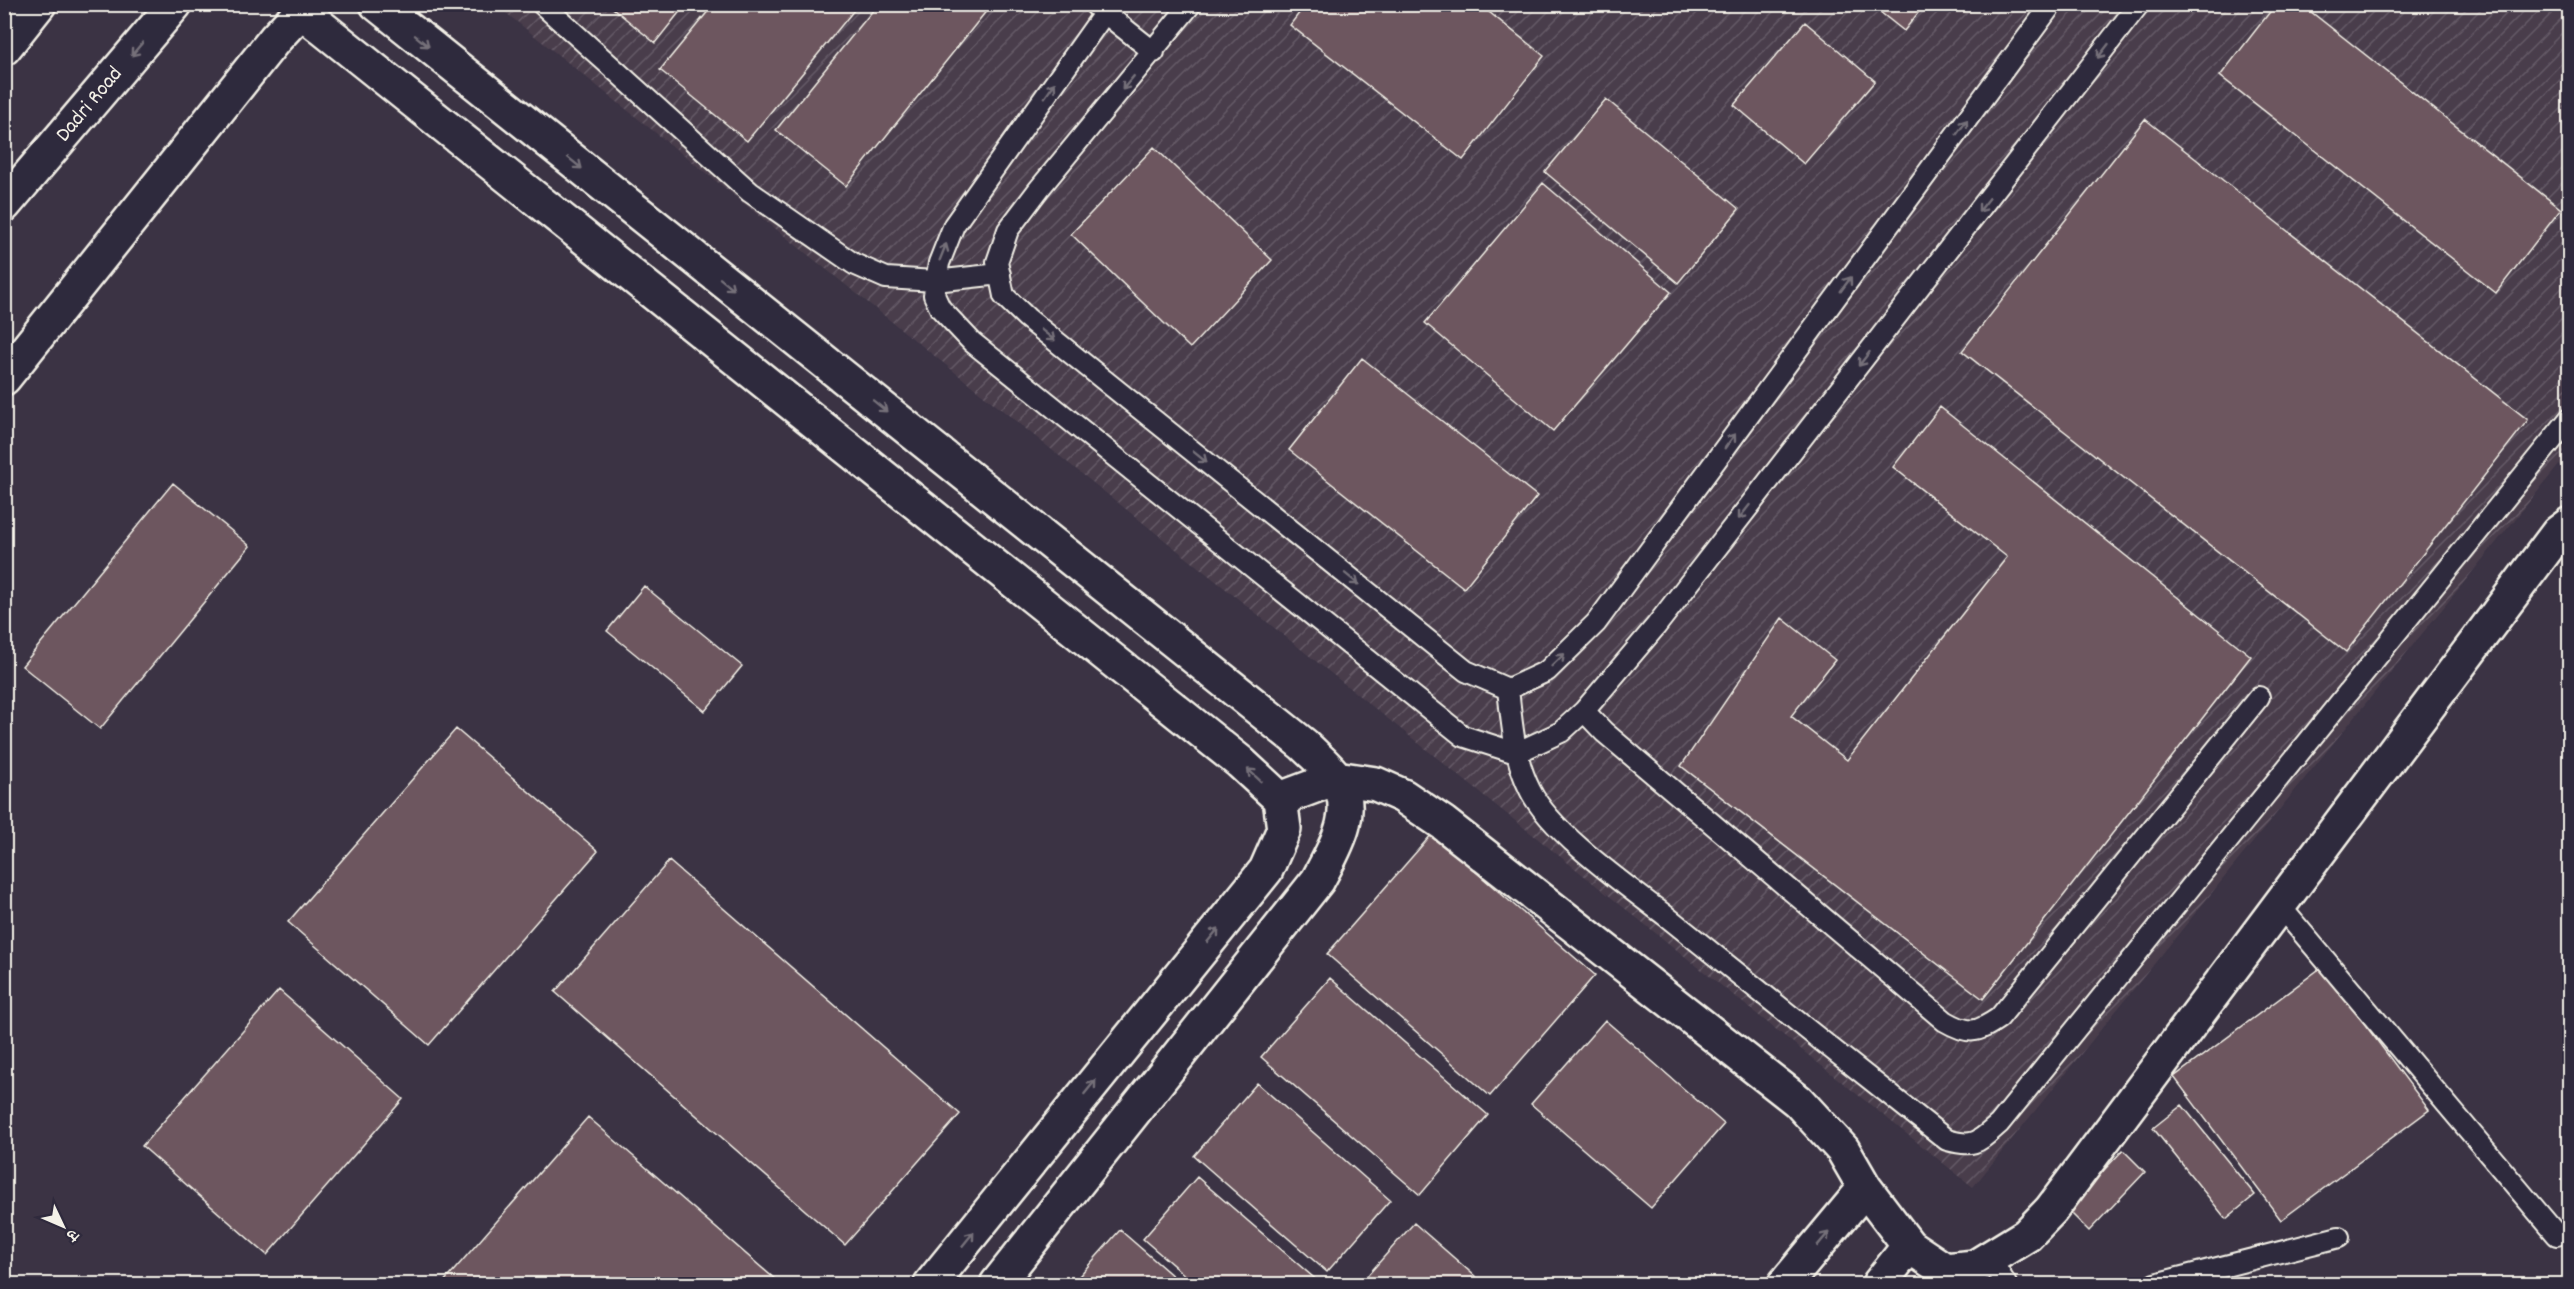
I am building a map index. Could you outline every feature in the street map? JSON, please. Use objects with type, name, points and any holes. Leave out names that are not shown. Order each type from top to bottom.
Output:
[{"type":"street","points":[[4,48],[39,4]]},
{"type":"street","name":"Dadri Road","points":[[4,205],[175,4]]},
{"type":"street","points":[[377,4],[1304,745],[1336,778],[1346,798],[1342,834],[1318,880],[997,1284]]},
{"type":"street","points":[[4,378],[275,39],[306,8],[798,408],[1240,762],[1280,799],[1284,829],[1266,870],[931,1284]]},
{"type":"street","points":[[798,408],[831,367]]},
{"type":"street","points":[[1280,799],[1336,778],[1376,784],[1403,796],[1443,823],[1798,1101],[1843,1150],[1865,1188],[1909,1246],[1946,1270],[1975,1267],[1998,1271],[2051,1210],[2558,533],[2570,524]]},
{"type":"street","points":[[1785,1284],[1865,1188]]},
{"type":"street","points":[[1879,1284],[1909,1246]]},
{"type":"lane","points":[[542,4],[750,192],[854,264],[886,278],[934,281],[1000,274]]},
{"type":"lane","points":[[1191,4],[1008,230],[997,262],[1004,296],[1027,318],[1466,671],[1508,689],[1547,671],[1596,623],[2052,4]]},
{"type":"lane","points":[[1154,52],[1103,7],[954,225],[934,281],[934,295],[940,308],[972,342],[1463,736],[1487,746],[1516,753],[1561,732],[1584,711],[1663,617],[2139,4]]},
{"type":"lane","points":[[1508,689],[1516,753],[1530,792],[1542,808],[1586,853],[1947,1140],[1965,1145],[1980,1140],[1999,1124],[2570,418]]},
{"type":"lane","points":[[1584,711],[1613,740],[1909,991],[1945,1021],[1962,1031],[1982,1030],[1999,1018],[2259,697]]},
{"type":"lane","points":[[2279,905],[2557,1235]]},
{"type":"lane","points":[[2155,1284],[2339,1238]]},
{"type":"shaded area","points":[[496,5],[2569,5],[2569,471],[2559,465],[1973,1187]]},
{"type":"building","points":[[608,4],[686,4],[655,43]]},
{"type":"building","points":[[714,4],[859,4],[747,141],[660,70]]},
{"type":"building","points":[[878,4],[992,4],[846,186],[776,130]]},
{"type":"building","points":[[1306,4],[1479,4],[1544,56],[1463,160],[1290,25]]},
{"type":"building","points":[[1870,4],[1925,4],[1904,31]]},
{"type":"building","points":[[2276,4],[2301,4],[2561,209],[2496,293],[2220,76]]},
{"type":"building","points":[[1805,22],[1875,81],[1804,164],[1734,105]]},
{"type":"building","points":[[1606,99],[1739,209],[1678,283],[1545,172]]},
{"type":"building","points":[[2145,119],[2528,420],[2346,652],[1962,351]]},
{"type":"building","points":[[1154,147],[1272,260],[1190,348],[1071,234]]},
{"type":"building","points":[[1543,183],[1671,292],[1553,431],[1425,323]]},
{"type":"building","points":[[1362,358],[1537,496],[1464,588],[1289,450]]},
{"type":"building","points":[[1940,407],[2251,656],[1983,999],[1681,766],[1782,618],[1835,660],[1791,716],[1847,760],[2007,557],[1893,467]]},
{"type":"building","points":[[173,483],[250,546],[100,729],[22,666]]},
{"type":"building","points":[[644,586],[742,666],[705,711],[607,631]]},
{"type":"building","points":[[456,729],[598,851],[429,1045],[288,922]]},
{"type":"building","points":[[1432,834],[1595,975],[1490,1096],[1327,954]]},
{"type":"building","points":[[669,861],[960,1114],[845,1245],[555,992]]},
{"type":"building","points":[[2322,967],[2429,1110],[2281,1220],[2174,1077]]},
{"type":"building","points":[[1330,978],[1488,1115],[1420,1195],[1261,1057]]},
{"type":"building","points":[[279,990],[403,1099],[267,1255],[142,1146]]},
{"type":"building","points":[[1605,1020],[1724,1124],[1651,1208],[1531,1104]]},
{"type":"building","points":[[1257,1083],[1390,1200],[1327,1272],[1194,1156]]},
{"type":"building","points":[[2182,1105],[2255,1195],[2226,1219],[2153,1128]]},
{"type":"building","points":[[588,1117],[776,1280],[772,1284],[442,1284]]},
{"type":"building","points":[[2123,1150],[2145,1172],[2089,1231],[2067,1209]]},
{"type":"building","points":[[1197,1177],[1320,1283],[1195,1284],[1143,1239]]},
{"type":"building","points":[[1414,1223],[1484,1284],[1360,1284]]},
{"type":"building","points":[[1120,1230],[1182,1284],[1072,1284]]}]
